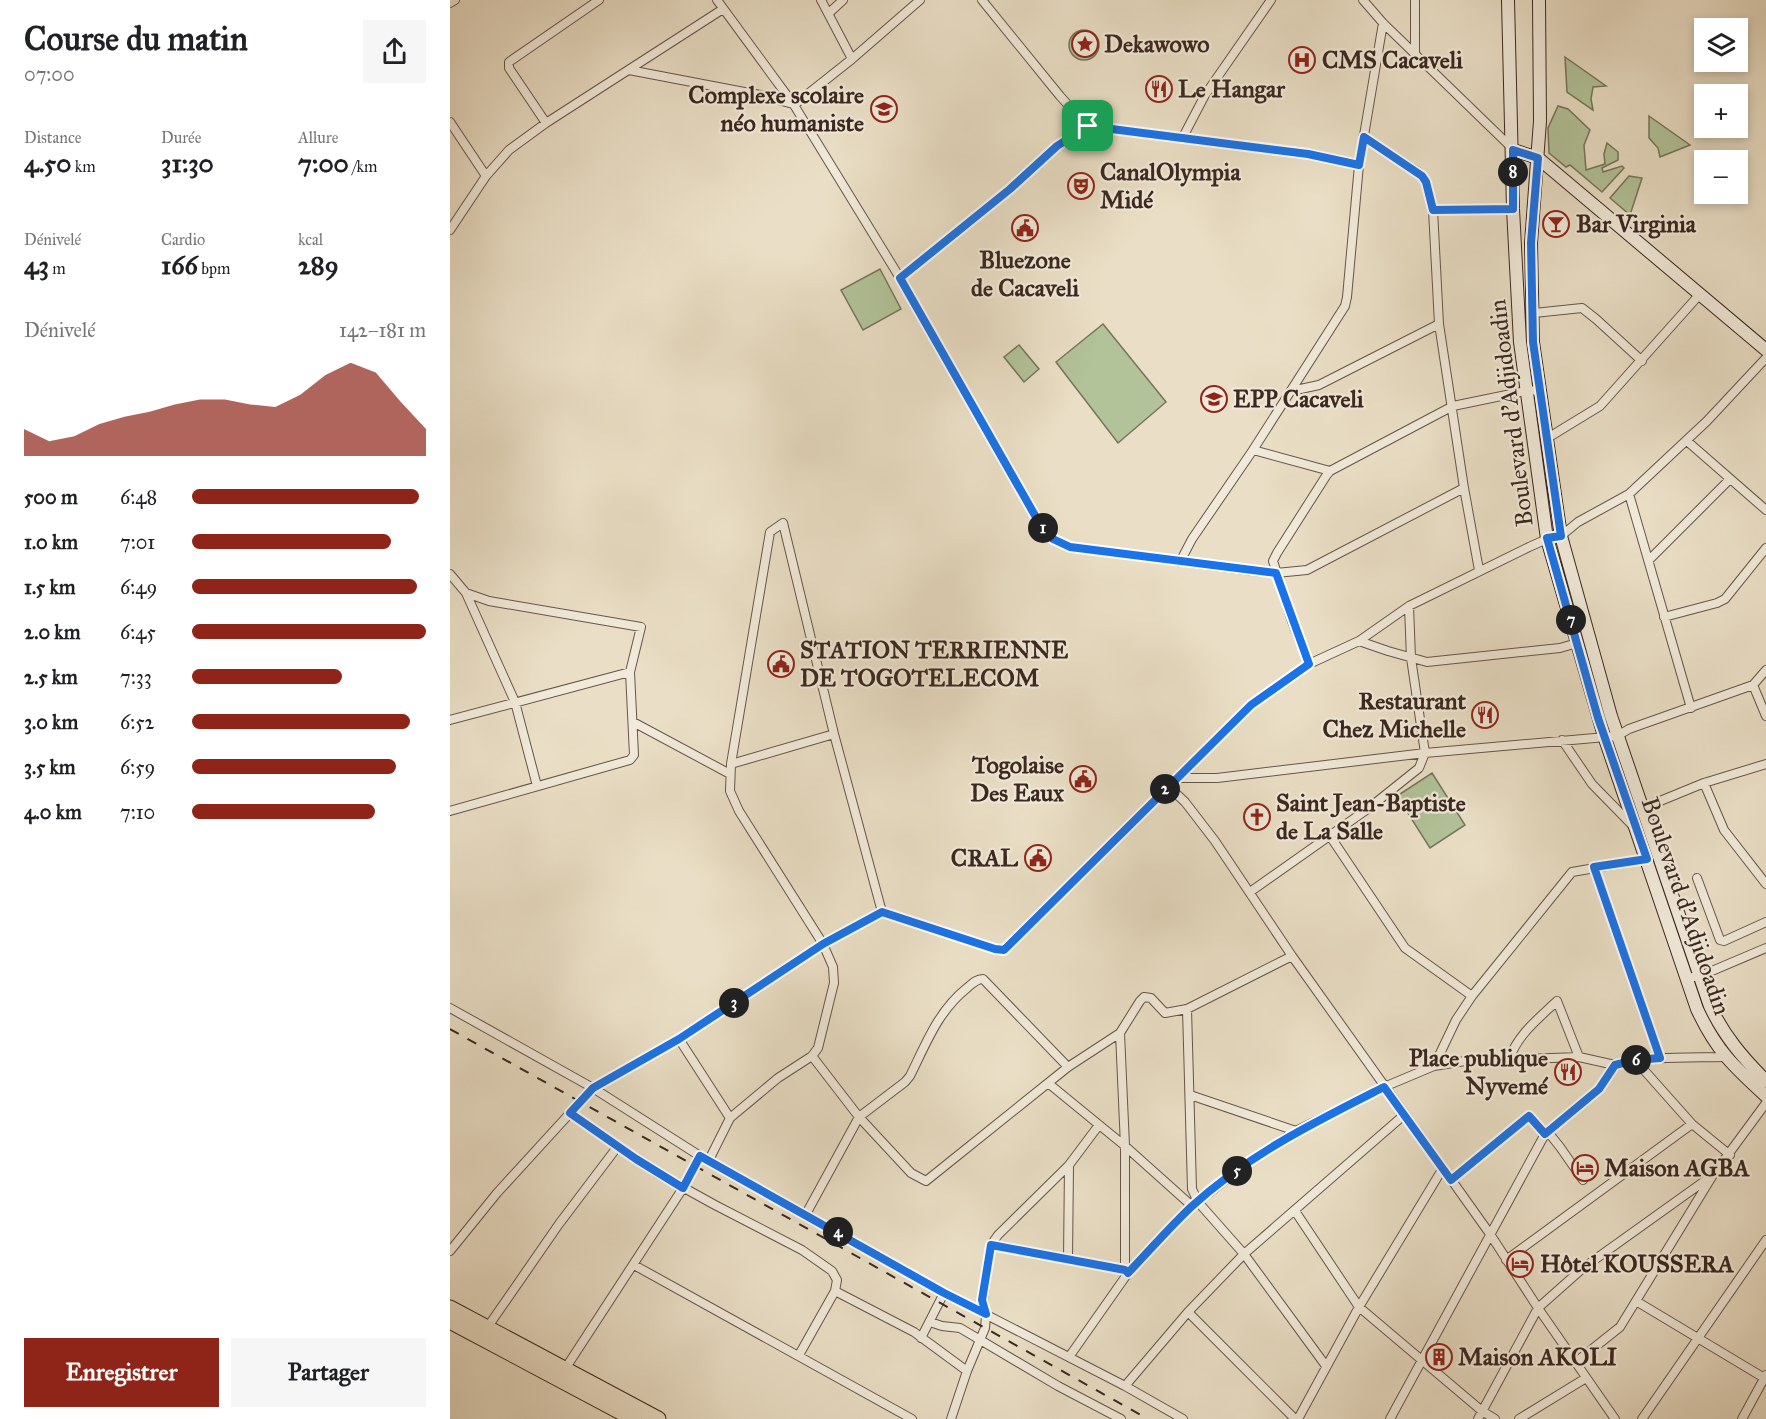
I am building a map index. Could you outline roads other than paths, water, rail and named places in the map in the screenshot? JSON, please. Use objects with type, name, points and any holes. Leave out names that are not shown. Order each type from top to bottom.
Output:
[{"type":"highway","points":[[450,1308],[658,1419]]},
{"type":"highway","points":[[450,1321],[634,1419]]},
{"type":"main road","name":"Boulevard d'Adjidoadin","points":[[1508,0],[1513,209],[1520,342],[1547,538],[1604,736],[1647,859],[1676,925]]},
{"type":"main road","name":"Boulevard d'Adjidoadin","points":[[1539,0],[1540,121],[1531,243],[1533,342],[1561,536],[1617,736],[1643,808],[1707,1030],[1725,1057],[1766,1096]]},
{"type":"main road","points":[[1513,150],[1538,158],[1766,350]]},
{"type":"main road","name":"Boulevard d'Adjidoadin","points":[[1693,977],[1719,1026],[1733,1046],[1766,1081]]},
{"type":"street","points":[[450,3],[455,0]]},
{"type":"street","points":[[546,123],[509,68],[509,62],[599,0]]},
{"type":"street","points":[[717,0],[794,105],[900,278],[1041,526],[1053,539],[1070,547],[1276,573],[1307,570],[1464,488]]},
{"type":"street","points":[[821,0],[852,59]]},
{"type":"street","points":[[829,13],[843,0]]},
{"type":"street","points":[[794,105],[920,0]]},
{"type":"street","points":[[982,0],[1060,96],[1088,126]]},
{"type":"street","points":[[1183,137],[1205,95],[1271,0]]},
{"type":"street","points":[[1363,0],[1383,23],[1513,150]]},
{"type":"street","points":[[1415,0],[1415,52]]},
{"type":"street","points":[[450,230],[486,176],[509,150],[546,123],[723,9]]},
{"type":"street","points":[[1180,561],[1192,539],[1341,312],[1347,297],[1359,165],[1383,23]]},
{"type":"street","points":[[629,70],[760,95],[794,105]]},
{"type":"street","points":[[450,122],[486,176]]},
{"type":"street","points":[[900,278],[1010,189],[1057,146],[1088,126],[1308,154],[1359,165]]},
{"type":"street","points":[[1364,137],[1422,176],[1426,182],[1433,210],[1439,324],[1479,570]]},
{"type":"street","points":[[1433,210],[1513,209]]},
{"type":"street","points":[[1546,439],[1600,406],[1700,294]]},
{"type":"street","points":[[1534,313],[1582,308],[1642,361]]},
{"type":"street","points":[[1291,391],[1319,385],[1439,324]]},
{"type":"street","points":[[450,1251],[497,1193],[593,1088],[679,1039],[823,944],[882,912],[1004,950],[1251,705],[1309,664],[1359,641],[1408,606],[1547,538],[1561,536],[1578,522],[1629,494],[1687,441],[1766,358]]},
{"type":"street","points":[[1309,664],[1273,561],[1330,471],[1453,406],[1539,390]]},
{"type":"street","points":[[1687,441],[1766,510]]},
{"type":"street","points":[[1252,450],[1330,471]]},
{"type":"street","points":[[1649,560],[1730,479]]},
{"type":"street","points":[[1629,494],[1691,708]]},
{"type":"street","points":[[709,1160],[730,1118],[778,1078],[812,1056],[818,1048],[834,982],[833,967],[823,944],[739,811],[730,791],[730,764],[770,532],[783,523],[834,734],[882,912]]},
{"type":"street","points":[[1664,617],[1717,603],[1725,598],[1766,548]]},
{"type":"street","points":[[450,574],[466,593],[515,702],[537,786]]},
{"type":"street","points":[[450,811],[630,760],[634,755],[630,672],[641,627],[489,601],[466,593]]},
{"type":"street","points":[[1250,892],[1330,836],[1416,771],[1425,753],[1411,658],[1408,606]]},
{"type":"street","points":[[1359,641],[1427,662],[1560,648],[1578,643]]},
{"type":"street","points":[[1177,778],[1217,778],[1425,753],[1617,736],[1629,729],[1753,685],[1766,670]]},
{"type":"street","points":[[450,720],[630,672]]},
{"type":"street","points":[[1753,685],[1766,716]]},
{"type":"street","points":[[633,722],[730,774]]},
{"type":"street","points":[[730,764],[834,734]]},
{"type":"street","points":[[1562,740],[1592,784],[1637,830]]},
{"type":"street","points":[[1643,808],[1704,783],[1766,764]]},
{"type":"street","points":[[1704,783],[1724,830],[1766,884]]},
{"type":"street","points":[[1168,786],[1185,802],[1250,892],[1292,956],[1490,1234],[1615,1419]]},
{"type":"street","points":[[1330,836],[1405,948],[1472,996]]},
{"type":"street","points":[[1434,1066],[1456,1020],[1472,996],[1572,872],[1647,859]]},
{"type":"street","points":[[1594,867],[1660,1058]]},
{"type":"street","points":[[1697,878],[1720,940],[1725,941],[1766,922]]},
{"type":"street","points":[[1693,977],[1766,948]]},
{"type":"street","points":[[812,1056],[860,1117],[911,1173],[926,1181],[1068,1067],[1120,1033],[1144,997],[1152,998],[1165,1013],[1187,1009],[1292,956]]},
{"type":"street","points":[[806,1214],[860,1117],[905,1082],[932,1028],[958,995],[980,978],[1068,1067]]},
{"type":"street","points":[[1509,1060],[1526,1031],[1557,1001],[1579,1057]]},
{"type":"street","points":[[450,1008],[593,1088],[700,1156],[944,1293],[1125,1386],[1183,1419]]},
{"type":"street","points":[[1187,1009],[1192,1189],[1195,1204]]},
{"type":"street","points":[[1120,1033],[1125,1146],[1126,1271]]},
{"type":"street","points":[[679,1039],[730,1118]]},
{"type":"street","points":[[1069,1357],[1126,1271],[1195,1204],[1247,1163],[1296,1131],[1384,1087],[1434,1066],[1465,1061],[1579,1057],[1615,1065],[1635,1060],[1660,1058],[1725,1057]]},
{"type":"street","points":[[1635,1060],[1692,1124],[1730,1155]]},
{"type":"street","points":[[1390,1419],[1546,1133],[1599,1089],[1615,1065]]},
{"type":"street","points":[[1048,1083],[1195,1204],[1244,1254],[1326,1366]]},
{"type":"street","points":[[1190,1095],[1296,1131]]},
{"type":"street","points":[[1576,1362],[1620,1326],[1713,1175],[1730,1155],[1766,1103]]},
{"type":"street","points":[[570,1113],[683,1188],[802,1250],[835,1274],[837,1280],[835,1292],[799,1355]]},
{"type":"street","points":[[1125,1386],[1188,1312],[1244,1254],[1404,1115]]},
{"type":"street","points":[[1451,1180],[1529,1116],[1546,1133],[1583,1180]]},
{"type":"street","points":[[1506,1260],[1692,1124]]},
{"type":"street","points":[[951,1419],[967,1371],[985,1328],[986,1314],[982,1300],[991,1245],[998,1235],[1069,1165],[1099,1125]]},
{"type":"street","points":[[487,1329],[559,1224],[618,1146]]},
{"type":"street","points":[[565,1369],[683,1188],[700,1156]]},
{"type":"street","points":[[1068,1259],[1069,1165]]},
{"type":"street","points":[[1188,1312],[1296,1419],[1359,1307],[1443,1168]]},
{"type":"street","points":[[1480,1415],[1538,1308],[1583,1268],[1713,1175]]},
{"type":"street","points":[[1295,1211],[1359,1307],[1422,1360],[1480,1415],[1495,1419]]},
{"type":"street","points":[[1642,1419],[1766,1240]]},
{"type":"street","points":[[991,1245],[1126,1271]]},
{"type":"street","points":[[634,1265],[912,1419]]},
{"type":"street","points":[[835,1292],[921,1338],[967,1371]]},
{"type":"street","points":[[921,1338],[944,1293]]},
{"type":"street","points":[[1636,1301],[1698,1340],[1765,1377],[1742,1419]]},
{"type":"street","points":[[930,1322],[960,1328],[1121,1419]]},
{"type":"street","points":[[1519,1419],[1586,1378]]},
{"type":"railway","points":[[450,1029],[1148,1419]]},
{"type":"place","name":"Dekawowo","points":[[1085,44]]},
{"type":"place","name":"CMS Cacaveli","points":[[1302,60]]},
{"type":"place","name":"Le Hangar","points":[[1159,89]]},
{"type":"place","name":"Complexe scolaire néo humaniste","points":[[884,109]]},
{"type":"place","name":"CanalOlympia Midé","points":[[1081,186]]},
{"type":"place","name":"Bar Virginia","points":[[1556,224]]},
{"type":"place","name":"Bluezone de Cacaveli","points":[[1025,228]]},
{"type":"place","name":"EPP Cacaveli","points":[[1214,399]]},
{"type":"place","name":"STATION TERRIENNE DE TOGOTELECOM","points":[[781,664]]},
{"type":"place","name":"Restaurant Chez Michelle","points":[[1485,715]]},
{"type":"place","name":"Togolaise Des Eaux","points":[[1083,779]]},
{"type":"place","name":"Saint Jean-Baptiste de La Salle","points":[[1257,817]]},
{"type":"place","name":"CRAL","points":[[1038,858]]},
{"type":"place","name":"Place publique Nyvemé","points":[[1568,1072]]},
{"type":"place","name":"Maison AGBA","points":[[1585,1168]]},
{"type":"place","name":"Hôtel KOUSSERA","points":[[1520,1264]]},
{"type":"place","name":"Maison AKOLI","points":[[1439,1357]]}]
